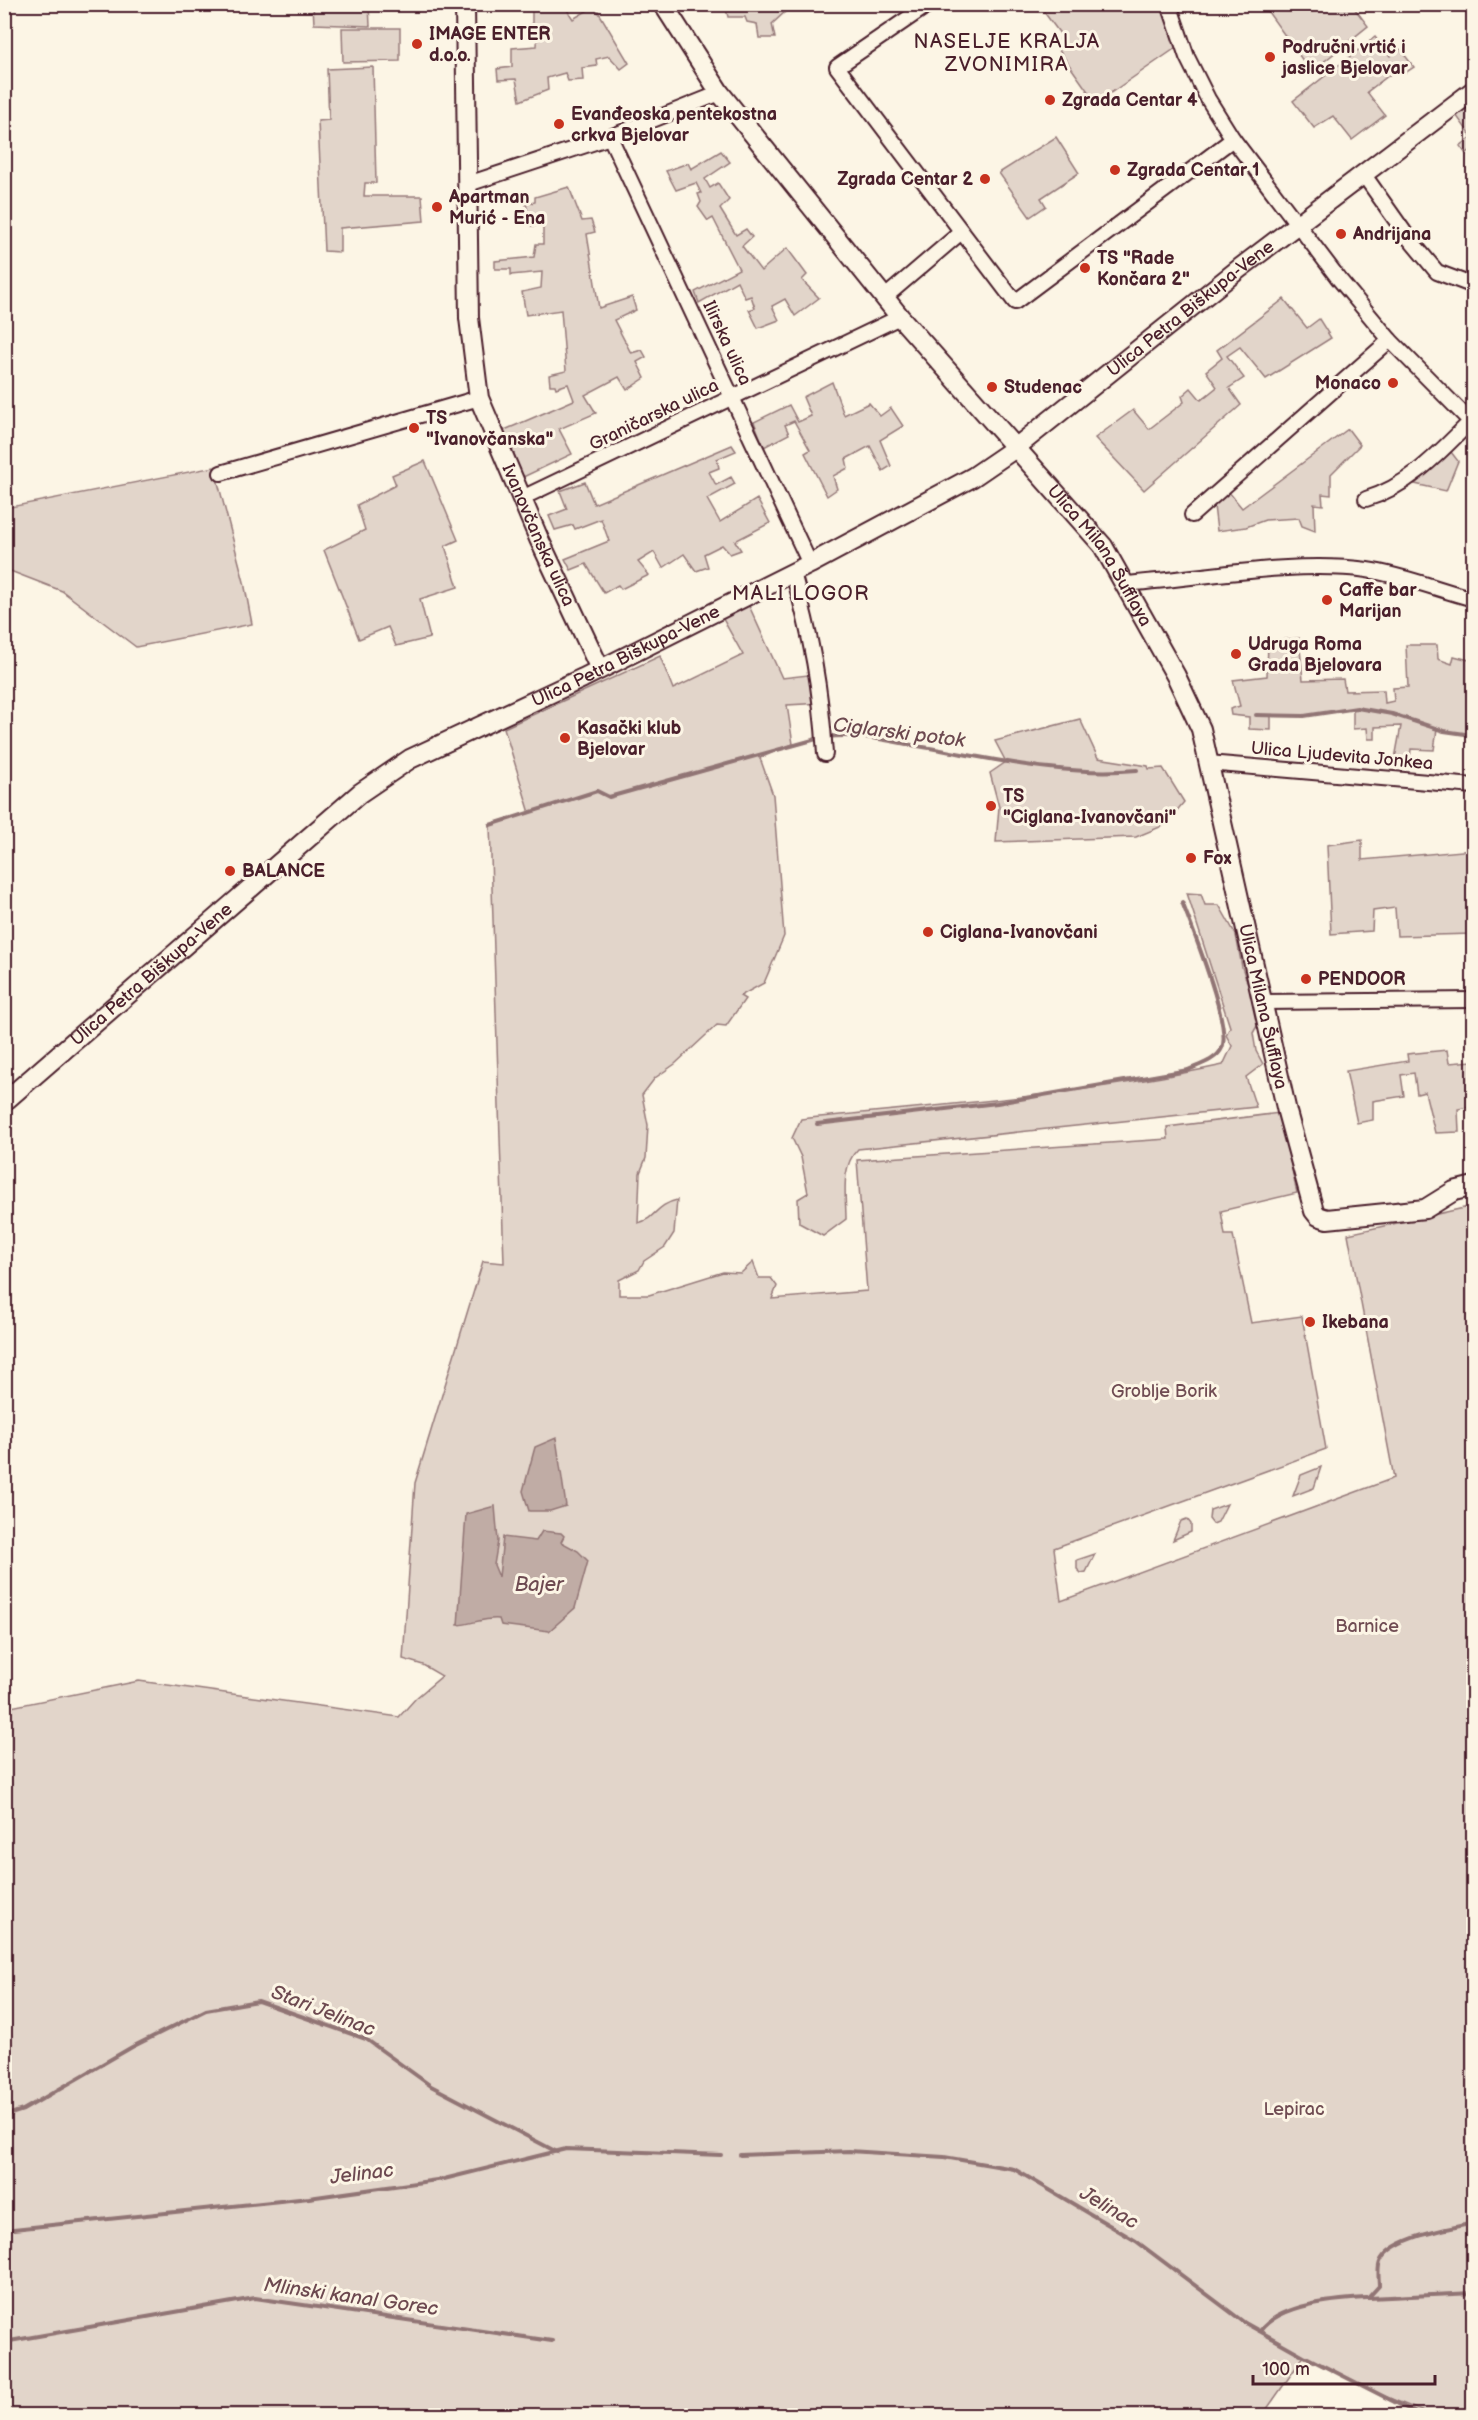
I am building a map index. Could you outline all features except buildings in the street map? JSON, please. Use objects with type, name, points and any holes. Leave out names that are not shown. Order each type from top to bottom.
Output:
[{"type":"street","name":"Ivanovčanska ulica","points":[[465,4],[469,318],[480,398],[522,498],[600,669]]},
{"type":"street","name":"Ulica Milana Šufflaya","points":[[663,4],[720,93],[884,298],[1014,449],[1103,546],[1176,676],[1201,729],[1310,1203],[1318,1216],[1336,1219],[1425,1209],[1455,1191],[1473,1186]]},
{"type":"street","points":[[928,4],[837,67],[1014,302],[1233,139]]},
{"type":"street","points":[[1169,4],[1187,57],[1208,99],[1233,139],[1390,340],[1471,424],[1422,469],[1392,489],[1366,499]]},
{"type":"street","name":"Ulica Petra Biškupa-Vene","points":[[4,1102],[360,793],[410,759],[600,669],[793,573],[973,477],[1014,449],[1240,268],[1473,90]]},
{"type":"street","points":[[468,184],[610,137],[720,93]]},
{"type":"street","name":"Ilirska ulica","points":[[610,137],[810,564]]},
{"type":"street","points":[[1364,175],[1407,236],[1437,272],[1473,286]]},
{"type":"street","points":[[884,298],[960,233]]},
{"type":"street","name":"Graničarska ulica","points":[[522,498],[900,317]]},
{"type":"street","points":[[1192,515],[1390,340]]},
{"type":"street","points":[[221,473],[480,398]]},
{"type":"street","points":[[1125,584],[1287,569],[1343,568],[1369,570],[1473,599]]},
{"type":"street","points":[[793,573],[810,631],[822,703],[825,754]]},
{"type":"street","name":"Ulica Ljudevita Jonkea","points":[[1208,763],[1473,786]]},
{"type":"street","points":[[1263,1002],[1473,1000]]},
{"type":"green space","points":[[532,4],[564,5],[573,19],[595,6],[629,63],[621,69],[609,56],[596,59],[597,66],[582,68],[583,80],[568,81],[565,73],[547,78],[548,90],[520,101],[516,79],[498,80],[497,69],[512,67],[512,48],[537,46],[538,29],[532,29]]},
{"type":"green space","points":[[313,5],[369,5],[370,26],[314,24]]},
{"type":"green space","points":[[725,5],[784,5],[787,10],[772,24],[775,38],[759,38],[757,24],[747,22],[745,17],[728,17]]},
{"type":"green space","points":[[1046,5],[1169,5],[1183,43],[1096,103],[1058,49],[1061,35],[1044,12]]},
{"type":"green space","points":[[1263,5],[1352,5],[1368,26],[1311,72]]},
{"type":"green space","points":[[342,28],[400,28],[400,61],[343,62]]},
{"type":"green space","points":[[1375,37],[1390,56],[1400,49],[1414,67],[1405,73],[1400,67],[1367,92],[1385,115],[1352,140],[1333,116],[1314,128],[1293,101]]},
{"type":"green space","points":[[373,67],[376,183],[365,183],[364,196],[422,196],[424,221],[340,228],[340,252],[324,251],[318,121],[329,120],[327,69]]},
{"type":"green space","points":[[1473,102],[1473,148],[1466,154],[1460,146],[1472,137],[1456,115]]},
{"type":"green space","points":[[1056,137],[1079,173],[1041,198],[1046,206],[1030,217],[999,173]]},
{"type":"green space","points":[[721,151],[730,162],[705,179],[710,188],[718,183],[729,200],[720,209],[736,235],[746,229],[752,237],[742,246],[761,271],[787,248],[807,275],[802,280],[819,298],[795,316],[785,299],[772,306],[779,320],[758,328],[749,310],[755,308],[751,296],[745,298],[737,281],[699,303],[695,292],[739,269],[713,218],[708,221],[698,207],[701,202],[698,194],[701,193],[696,183],[676,190],[666,171],[688,163],[691,169]]},
{"type":"green space","points":[[569,187],[582,221],[591,220],[595,232],[587,234],[599,308],[632,297],[636,310],[614,320],[631,353],[642,350],[646,357],[637,362],[645,378],[627,390],[619,377],[585,395],[596,413],[559,429],[572,454],[519,479],[500,432],[574,400],[568,384],[556,388],[555,385],[550,385],[549,375],[566,371],[561,310],[526,315],[522,292],[541,288],[542,272],[511,275],[511,269],[495,269],[495,261],[534,257],[536,244],[543,244],[543,225],[531,226],[526,204],[535,202],[535,197]]},
{"type":"green space","points":[[1284,299],[1307,328],[1319,319],[1331,338],[1266,379],[1240,347],[1227,356],[1244,378],[1229,388],[1241,405],[1144,490],[1095,438],[1133,410],[1149,429],[1184,402],[1182,396],[1191,388],[1201,400],[1217,387],[1206,371],[1222,358],[1217,350]]},
{"type":"green space","points":[[832,382],[844,415],[869,403],[880,416],[891,408],[903,426],[880,440],[891,466],[883,471],[870,446],[846,459],[848,468],[833,476],[837,489],[827,496],[805,453],[810,450],[794,421],[785,425],[789,434],[764,447],[754,422],[789,405],[798,422],[811,416],[803,397]]},
{"type":"green space","points":[[1348,429],[1360,445],[1331,474],[1331,495],[1322,494],[1323,505],[1314,504],[1315,531],[1302,526],[1299,518],[1265,520],[1246,527],[1217,531],[1213,497],[1224,486],[1242,508]]},
{"type":"green space","points":[[732,445],[736,451],[717,459],[719,468],[709,472],[716,485],[731,477],[735,484],[707,499],[720,522],[757,499],[770,523],[735,541],[741,550],[730,554],[722,545],[704,554],[708,567],[696,571],[684,554],[663,568],[654,552],[638,562],[649,575],[621,589],[618,585],[604,593],[586,564],[571,570],[565,559],[609,541],[601,519],[575,529],[573,525],[555,530],[549,516],[567,509],[560,491],[585,482],[594,504]]},
{"type":"green space","points":[[1451,452],[1458,461],[1446,491],[1415,484]]},
{"type":"green space","points":[[425,461],[458,540],[445,546],[458,587],[420,599],[430,638],[396,646],[388,627],[359,639],[324,550],[365,530],[357,505],[396,485],[392,475]]},
{"type":"green space","points":[[214,467],[244,582],[252,624],[136,647],[62,591],[5,569],[5,508]]},
{"type":"green space","points":[[745,597],[782,678],[817,674],[822,703],[787,705],[793,744],[760,758],[773,795],[784,936],[764,983],[740,996],[745,999],[726,1026],[717,1025],[675,1064],[655,1078],[642,1095],[648,1125],[646,1158],[640,1173],[638,1223],[649,1218],[664,1205],[677,1200],[674,1233],[665,1247],[644,1261],[639,1270],[619,1280],[619,1295],[649,1295],[723,1272],[741,1273],[753,1262],[759,1278],[771,1278],[777,1286],[772,1299],[867,1291],[857,1160],[1168,1139],[1167,1127],[1280,1113],[1297,1193],[1221,1211],[1225,1235],[1233,1235],[1251,1323],[1302,1316],[1326,1449],[1054,1548],[1061,1601],[1394,1478],[1348,1234],[1473,1206],[1473,2415],[1431,2415],[1377,2393],[1304,2356],[1262,2416],[5,2416],[6,1708],[139,1681],[399,1717],[416,1698],[442,1676],[423,1665],[403,1659],[415,1483],[483,1261],[504,1263],[490,825],[530,813],[504,728],[660,656],[673,689],[743,655],[718,610]]},
{"type":"green space","points":[[1299,638],[1303,680],[1343,679],[1345,691],[1384,690],[1385,703],[1394,701],[1393,688],[1408,687],[1406,645],[1437,645],[1438,659],[1452,664],[1454,656],[1473,661],[1472,735],[1437,729],[1434,750],[1411,749],[1409,767],[1394,764],[1401,726],[1375,727],[1375,739],[1368,739],[1367,728],[1353,729],[1353,709],[1304,716],[1271,715],[1271,730],[1249,729],[1249,717],[1231,715],[1230,709],[1240,706],[1233,680],[1267,676],[1268,641]]},
{"type":"green space","points":[[1080,719],[1098,758],[1148,766],[1149,769],[1163,768],[1184,802],[1165,825],[1136,837],[996,842],[999,807],[990,773],[1006,762],[995,741]]},
{"type":"green space","points":[[1362,840],[1362,860],[1473,850],[1473,934],[1397,936],[1395,908],[1373,911],[1372,931],[1331,934],[1327,845]]},
{"type":"green space","points":[[1187,893],[1201,894],[1205,905],[1219,905],[1236,935],[1242,967],[1260,1021],[1253,1033],[1256,1051],[1263,1064],[1246,1077],[1256,1107],[858,1149],[852,1156],[846,1173],[846,1219],[823,1236],[799,1223],[798,1199],[808,1193],[801,1157],[792,1138],[801,1119],[1066,1092],[1223,1065],[1232,1046],[1226,1035],[1230,1027]]},
{"type":"green space","points":[[1447,1050],[1449,1063],[1473,1061],[1473,1106],[1458,1109],[1459,1132],[1435,1133],[1425,1092],[1417,1094],[1414,1073],[1401,1075],[1404,1096],[1373,1101],[1373,1120],[1357,1123],[1346,1071],[1408,1061],[1407,1054]]},
{"type":"green space","points":[[1321,1467],[1314,1488],[1293,1496],[1301,1475]]},
{"type":"green space","points":[[1227,1504],[1218,1522],[1213,1524],[1209,1519],[1210,1510]]},
{"type":"green space","points":[[1187,1519],[1191,1524],[1191,1532],[1173,1540],[1181,1521]]},
{"type":"green space","points":[[1095,1554],[1086,1572],[1081,1573],[1077,1569],[1077,1560]]},
{"type":"water","points":[[556,1438],[566,1506],[550,1511],[529,1511],[523,1491],[535,1447]]},
{"type":"water","name":"Bajer","points":[[495,1506],[498,1541],[494,1565],[499,1577],[503,1537],[536,1541],[542,1531],[561,1533],[564,1536],[561,1542],[578,1551],[588,1561],[575,1608],[549,1631],[501,1625],[499,1619],[458,1625],[466,1514]]},
{"type":"waterway","name":"Ciglarski potok","points":[[1256,715],[1304,716],[1357,708],[1392,714],[1444,731],[1472,735]]},
{"type":"waterway","name":"Ciglarski potok","points":[[827,737],[873,738],[1055,769],[1137,770]]},
{"type":"waterway","name":"Ciglarski potok","points":[[490,825],[597,791],[609,797],[820,738]]},
{"type":"waterway","points":[[817,1124],[997,1103],[1188,1070],[1212,1059],[1222,1048],[1224,1036],[1221,1020],[1210,976],[1182,902]]},
{"type":"waterway","name":"Stari Jelinac","points":[[4,2116],[23,2110],[132,2047],[206,2010],[258,2001],[366,2039],[431,2086],[557,2152]]},
{"type":"waterway","name":"Jelinac","points":[[4,2230],[309,2198],[444,2179],[566,2149],[721,2155]]},
{"type":"waterway","name":"Jelinac","points":[[740,2155],[849,2151],[944,2157],[1014,2169],[1136,2241],[1245,2323],[1422,2416]]},
{"type":"waterway","name":"Stari Jelinac","points":[[1260,2331],[1281,2314],[1295,2309],[1325,2302],[1368,2298],[1379,2286],[1380,2262],[1395,2246],[1421,2235],[1474,2223]]},
{"type":"waterway","points":[[1369,2298],[1474,2293]]},
{"type":"waterway","name":"Mlinski kanal Gorec","points":[[4,2342],[255,2298],[552,2341]]},
{"type":"place","name":"IMAGE ENTER d.o.o.","points":[[417,44]]},
{"type":"place","name":"Područni vrtić i jaslice Bjelovar","points":[[1270,57]]},
{"type":"place","name":"Zgrada Centar 4","points":[[1050,100]]},
{"type":"place","name":"Evanđeoska pentekostna crkva Bjelovar","points":[[559,124]]},
{"type":"place","name":"Zgrada Centar 1","points":[[1115,170]]},
{"type":"place","name":"Zgrada Centar 2","points":[[985,179]]},
{"type":"place","name":"Apartman Murić - Ena","points":[[437,207]]},
{"type":"place","name":"Andrijana","points":[[1341,234]]},
{"type":"place","name":"TS \"Rade Končara 2\"","points":[[1085,268]]},
{"type":"place","name":"Monaco","points":[[1393,383]]},
{"type":"place","name":"Studenac","points":[[992,387]]},
{"type":"place","name":"TS \"Ivanovčanska\"","points":[[414,428]]},
{"type":"place","name":"Caffe bar Marijan","points":[[1327,600]]},
{"type":"place","name":"Udruga Roma Grada Bjelovara","points":[[1236,654]]},
{"type":"place","name":"Kasački klub Bjelovar","points":[[565,738]]},
{"type":"place","name":"TS \"Ciglana-Ivanovčani\"","points":[[991,806]]},
{"type":"place","name":"Fox","points":[[1191,858]]},
{"type":"place","name":"BALANCE","points":[[230,871]]},
{"type":"place","name":"Ciglana-Ivanovčani","points":[[928,932]]},
{"type":"place","name":"PENDOOR","points":[[1306,979]]},
{"type":"place","name":"Ikebana","points":[[1310,1322]]},
{"type":"district","name":"NASELJE KRALJA ZVONIMIRA","points":[[1007,54]]},
{"type":"district","name":"MALI LOGOR","points":[[801,594]]},
{"type":"park label","name":"Groblje Borik","points":[[1164,1391]]},
{"type":"park label","name":"Barnice","points":[[1367,1626]]},
{"type":"park label","name":"Lepirac","points":[[1294,2109]]}]
